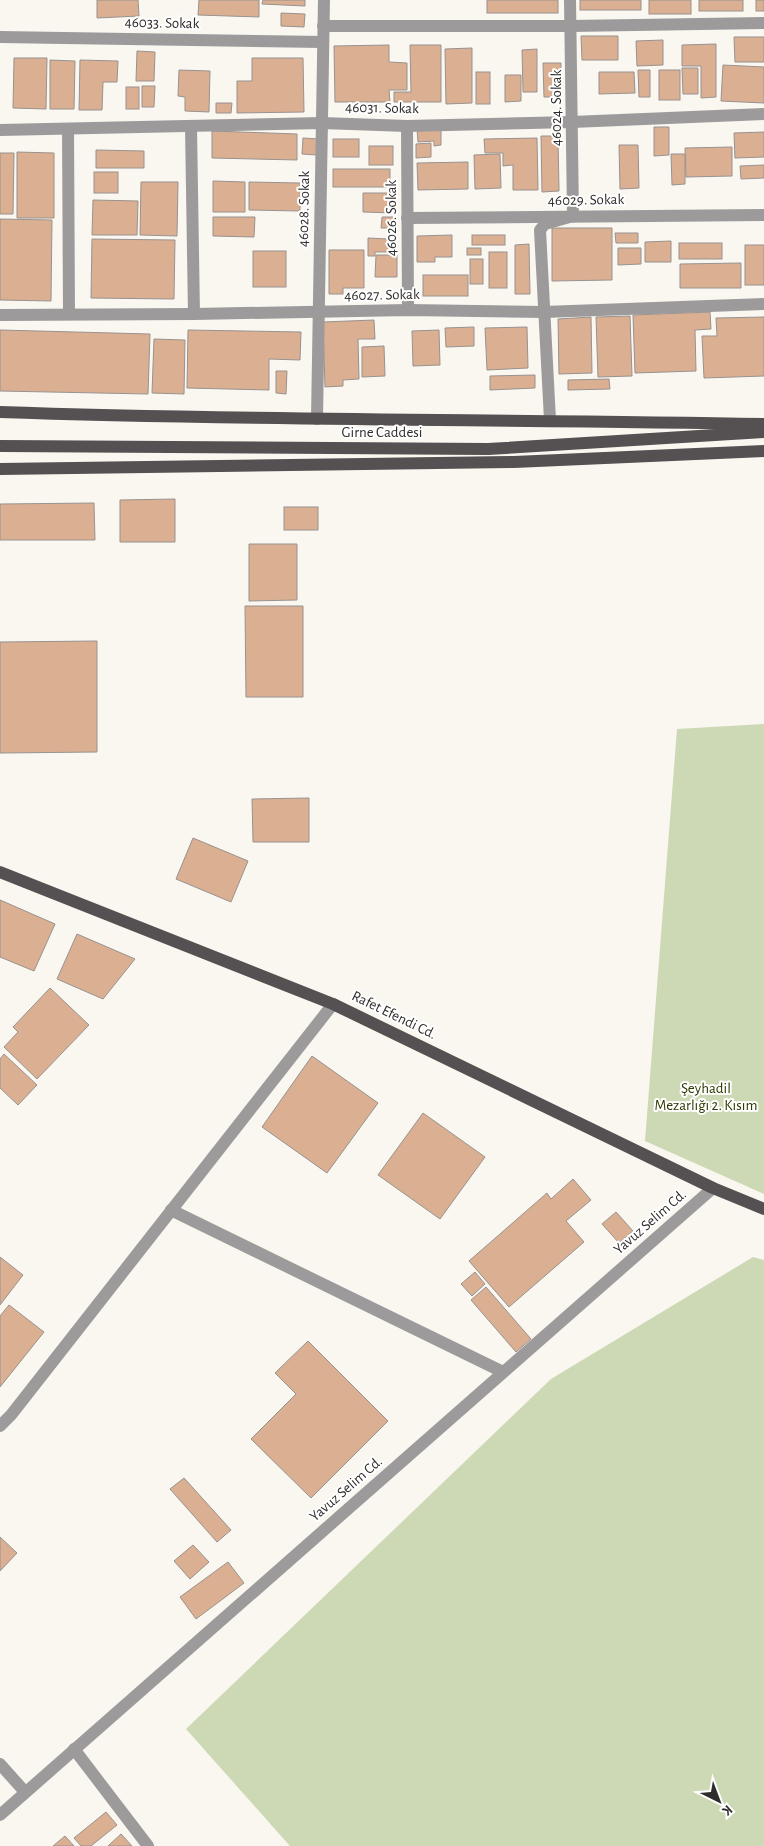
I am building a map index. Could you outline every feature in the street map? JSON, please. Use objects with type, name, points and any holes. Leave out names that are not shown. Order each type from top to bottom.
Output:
[{"type":"main road","name":"Girne Caddesi","points":[[0,412],[317,419],[550,420],[764,424]]},
{"type":"main road","name":"Girne Caddesi","points":[[0,446],[488,449],[764,432]]},
{"type":"main road","name":"Girne Caddesi","points":[[0,468],[514,462],[764,452]]},
{"type":"main road","name":"Rafet Efendi Cd.","points":[[0,872],[333,1004],[713,1188],[764,1209]]},
{"type":"street","name":"46028. Sokak","points":[[317,419],[324,0]]},
{"type":"street","name":"46024. Sokak","points":[[570,0],[573,216]]},
{"type":"street","points":[[323,26],[571,26],[764,23]]},
{"type":"street","name":"46033. Sokak","points":[[0,37],[323,42]]},
{"type":"street","name":"46031. Sokak","points":[[0,130],[322,123],[407,126],[572,122],[764,114]]},
{"type":"street","name":"46026. Sokak","points":[[407,126],[408,310]]},
{"type":"street","points":[[192,127],[194,314]]},
{"type":"street","points":[[68,129],[69,314]]},
{"type":"street","name":"46029. Sokak","points":[[407,218],[764,215]]},
{"type":"street","points":[[550,420],[540,230],[546,224],[573,216]]},
{"type":"street","name":"46027. Sokak","points":[[0,315],[319,313],[408,310],[544,312],[764,304]]},
{"type":"street","points":[[0,1426],[11,1415],[333,1004]]},
{"type":"street","name":"Yavuz Selim Cd.","points":[[0,1815],[713,1188]]},
{"type":"street","points":[[171,1210],[503,1372]]},
{"type":"street","points":[[74,1749],[148,1846]]},
{"type":"street","points":[[0,1764],[25,1792]]},
{"type":"green space","name":"Şeyhadil Mezarlığı 2. Kısım","points":[[764,724],[764,1194],[645,1141],[677,729]]},
{"type":"green space","points":[[753,1257],[764,1260],[764,1846],[290,1846],[186,1729],[551,1379]]},
{"type":"building","points":[[97,0],[138,0],[139,16],[97,18]]},
{"type":"building","points":[[199,0],[259,0],[259,17],[198,15]]},
{"type":"building","points":[[263,0],[305,0],[305,6],[262,4]]},
{"type":"building","points":[[487,0],[558,0],[558,13],[487,13]]},
{"type":"building","points":[[580,0],[641,0],[641,10],[580,10]]},
{"type":"building","points":[[649,0],[691,0],[691,14],[649,14]]},
{"type":"building","points":[[699,0],[743,0],[743,11],[699,11]]},
{"type":"building","points":[[756,0],[764,0],[764,11],[756,11]]},
{"type":"building","points":[[281,13],[305,14],[304,27],[281,26]]},
{"type":"building","points":[[581,36],[618,36],[618,60],[582,60]]},
{"type":"building","points":[[734,37],[764,37],[764,62],[735,62]]},
{"type":"building","points":[[663,40],[663,65],[637,66],[636,41]]},
{"type":"building","points":[[716,44],[716,97],[701,98],[701,66],[682,66],[682,45]]},
{"type":"building","points":[[389,45],[389,62],[407,63],[407,90],[389,90],[390,102],[335,102],[334,46]]},
{"type":"building","points":[[410,45],[441,45],[441,102],[394,102],[394,92],[411,92]]},
{"type":"building","points":[[472,48],[472,103],[446,104],[445,49]]},
{"type":"building","points":[[537,49],[537,92],[523,92],[522,50]]},
{"type":"building","points":[[137,51],[155,52],[154,81],[136,81]]},
{"type":"building","points":[[14,58],[47,58],[46,109],[13,108]]},
{"type":"building","points":[[252,58],[303,58],[304,112],[237,113],[237,81],[252,81]]},
{"type":"building","points":[[50,60],[75,61],[74,109],[50,109]]},
{"type":"building","points":[[80,60],[118,61],[117,82],[103,82],[102,110],[79,110]]},
{"type":"building","points":[[543,63],[561,63],[561,97],[544,97]]},
{"type":"building","points":[[723,65],[764,67],[764,103],[721,101]]},
{"type":"building","points":[[682,68],[698,68],[698,94],[683,94]]},
{"type":"building","points":[[179,70],[210,71],[209,112],[185,111],[185,97],[178,96]]},
{"type":"building","points":[[638,70],[650,70],[650,97],[639,97]]},
{"type":"building","points":[[659,70],[680,70],[680,100],[659,100]]},
{"type":"building","points":[[476,72],[490,72],[490,104],[476,104]]},
{"type":"building","points":[[599,72],[634,72],[635,93],[599,94]]},
{"type":"building","points":[[505,75],[521,75],[521,101],[505,102]]},
{"type":"building","points":[[142,86],[155,86],[154,107],[142,107]]},
{"type":"building","points":[[126,87],[139,87],[139,109],[126,109]]},
{"type":"building","points":[[216,103],[232,103],[231,113],[216,113]]},
{"type":"building","points":[[654,127],[669,127],[669,155],[654,156]]},
{"type":"building","points":[[417,129],[441,129],[441,145],[434,146],[434,141],[418,142]]},
{"type":"building","points":[[212,131],[297,134],[297,160],[212,158]]},
{"type":"building","points":[[764,132],[764,157],[735,158],[734,133]]},
{"type":"building","points":[[541,136],[558,136],[559,191],[542,192]]},
{"type":"building","points":[[303,138],[318,139],[317,155],[302,154]]},
{"type":"building","points":[[537,138],[538,190],[513,190],[513,165],[503,166],[503,153],[485,153],[484,139]]},
{"type":"building","points":[[333,139],[359,139],[359,157],[333,157]]},
{"type":"building","points":[[431,143],[431,157],[416,158],[416,144]]},
{"type":"building","points":[[619,145],[638,145],[639,188],[620,189]]},
{"type":"building","points":[[369,146],[393,146],[393,165],[369,165]]},
{"type":"building","points":[[732,147],[732,176],[686,177],[685,148]]},
{"type":"building","points":[[96,150],[144,151],[144,168],[96,168]]},
{"type":"building","points":[[17,152],[54,153],[54,218],[17,218]]},
{"type":"building","points":[[0,153],[14,153],[13,214],[0,214]]},
{"type":"building","points":[[500,154],[501,188],[475,189],[474,155]]},
{"type":"building","points":[[671,154],[685,154],[685,184],[672,185]]},
{"type":"building","points":[[468,162],[468,189],[418,190],[417,163]]},
{"type":"building","points":[[764,165],[764,178],[741,179],[740,166]]},
{"type":"building","points":[[333,169],[390,169],[390,187],[333,187]]},
{"type":"building","points":[[94,172],[118,172],[118,193],[94,193]]},
{"type":"building","points":[[213,181],[245,182],[245,212],[213,212]]},
{"type":"building","points":[[141,182],[178,182],[177,236],[140,235]]},
{"type":"building","points":[[249,182],[300,183],[300,211],[249,210]]},
{"type":"building","points":[[363,193],[394,193],[394,213],[363,212]]},
{"type":"building","points":[[93,200],[138,201],[137,235],[92,235]]},
{"type":"building","points":[[213,217],[255,217],[254,237],[213,236]]},
{"type":"building","points":[[382,217],[393,217],[393,228],[381,228]]},
{"type":"building","points":[[0,219],[52,220],[51,301],[0,300]]},
{"type":"building","points":[[552,228],[612,228],[612,280],[552,281]]},
{"type":"building","points":[[615,233],[638,233],[638,243],[616,243]]},
{"type":"building","points":[[452,235],[452,257],[435,257],[435,262],[417,262],[417,236]]},
{"type":"building","points":[[472,235],[505,235],[505,245],[472,245]]},
{"type":"building","points":[[368,238],[388,239],[388,252],[375,252],[375,256],[368,256]]},
{"type":"building","points":[[92,239],[175,240],[174,299],[91,298]]},
{"type":"building","points":[[671,241],[671,262],[645,262],[645,242]]},
{"type":"building","points":[[679,243],[722,243],[722,259],[679,259]]},
{"type":"building","points":[[529,244],[530,294],[515,294],[515,245]]},
{"type":"building","points":[[745,245],[764,245],[764,285],[745,285]]},
{"type":"building","points":[[467,248],[481,248],[481,255],[467,255]]},
{"type":"building","points":[[618,248],[641,248],[641,264],[618,265]]},
{"type":"building","points":[[329,250],[364,250],[364,288],[343,288],[343,294],[329,294]]},
{"type":"building","points":[[253,251],[286,251],[286,287],[253,287]]},
{"type":"building","points":[[489,252],[507,252],[507,288],[489,288]]},
{"type":"building","points":[[376,255],[397,255],[397,277],[375,277]]},
{"type":"building","points":[[470,259],[483,259],[483,284],[470,284]]},
{"type":"building","points":[[741,263],[741,288],[680,288],[680,264]]},
{"type":"building","points":[[423,275],[468,275],[468,296],[423,296]]},
{"type":"building","points":[[710,312],[711,329],[695,330],[696,371],[635,373],[633,315]]},
{"type":"building","points":[[630,316],[632,376],[598,377],[596,317]]},
{"type":"building","points":[[591,317],[592,373],[559,374],[558,319]]},
{"type":"building","points":[[764,317],[764,376],[704,378],[702,336],[717,336],[716,318]]},
{"type":"building","points":[[374,320],[375,339],[358,339],[359,379],[343,380],[343,386],[325,387],[323,322]]},
{"type":"building","points":[[474,327],[474,346],[446,347],[445,328]]},
{"type":"building","points":[[527,327],[528,368],[487,370],[485,328]]},
{"type":"building","points":[[0,330],[150,334],[148,394],[0,391]]},
{"type":"building","points":[[188,330],[301,332],[300,360],[269,359],[269,390],[187,388]]},
{"type":"building","points":[[439,330],[440,365],[413,366],[412,331]]},
{"type":"building","points":[[154,339],[185,340],[184,394],[152,393]]},
{"type":"building","points":[[384,346],[385,376],[362,377],[362,347]]},
{"type":"building","points":[[276,371],[287,371],[286,394],[276,393]]},
{"type":"building","points":[[535,375],[535,388],[490,390],[490,376]]},
{"type":"building","points":[[609,379],[610,389],[568,390],[568,380]]},
{"type":"building","points":[[175,499],[175,542],[120,542],[120,500]]},
{"type":"building","points":[[94,503],[95,540],[0,540],[0,504]]},
{"type":"building","points":[[284,507],[318,507],[318,530],[284,530]]},
{"type":"building","points":[[249,544],[297,544],[297,600],[249,601]]},
{"type":"building","points":[[245,606],[303,606],[303,697],[246,697]]},
{"type":"building","points":[[97,641],[97,752],[0,753],[0,642]]},
{"type":"building","points":[[309,798],[309,842],[253,842],[252,799]]},
{"type":"building","points":[[193,838],[248,861],[231,902],[176,879]]},
{"type":"building","points":[[0,900],[55,924],[34,971],[0,957]]},
{"type":"building","points":[[77,934],[135,959],[103,999],[57,979]]},
{"type":"building","points":[[50,988],[89,1025],[37,1079],[4,1047],[18,1032],[13,1027]]},
{"type":"building","points":[[4,1054],[37,1085],[18,1105],[0,1088],[0,1059]]},
{"type":"building","points":[[312,1056],[378,1103],[327,1173],[262,1127]]},
{"type":"building","points":[[423,1113],[485,1157],[440,1219],[378,1175]]},
{"type":"building","points":[[573,1179],[591,1200],[566,1221],[584,1242],[509,1307],[469,1261],[547,1193],[551,1199]]},
{"type":"building","points":[[616,1212],[633,1231],[619,1243],[602,1224]]},
{"type":"building","points":[[0,1257],[23,1275],[0,1305]]},
{"type":"building","points":[[475,1272],[485,1284],[472,1296],[461,1284]]},
{"type":"building","points":[[486,1287],[531,1339],[516,1352],[471,1300]]},
{"type":"building","points":[[9,1305],[44,1332],[0,1387],[0,1316]]},
{"type":"building","points":[[308,1341],[388,1421],[311,1498],[251,1439],[296,1394],[275,1373]]},
{"type":"building","points":[[184,1478],[231,1530],[217,1542],[170,1489]]},
{"type":"building","points":[[0,1537],[17,1553],[0,1571]]},
{"type":"building","points":[[193,1545],[209,1562],[190,1579],[174,1561]]},
{"type":"building","points":[[228,1562],[244,1583],[196,1619],[180,1597]]},
{"type":"building","points":[[106,1812],[117,1825],[91,1846],[81,1846],[74,1838]]},
{"type":"building","points":[[121,1834],[132,1846],[108,1846]]},
{"type":"building","points":[[65,1836],[74,1846],[53,1846]]}]
